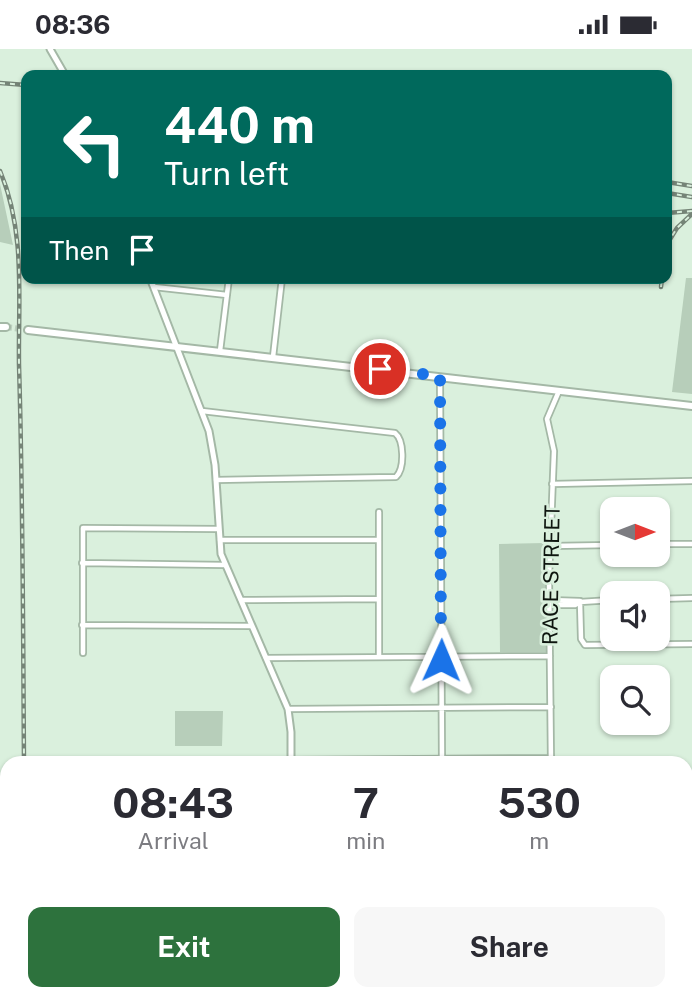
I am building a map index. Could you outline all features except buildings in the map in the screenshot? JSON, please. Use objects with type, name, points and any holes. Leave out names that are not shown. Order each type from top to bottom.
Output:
[{"type":"main road","points":[[28,330],[692,405]]},
{"type":"street","points":[[50,49],[62,70]]},
{"type":"street","points":[[153,284],[202,411],[213,448],[219,540],[225,565],[288,709],[291,756]]},
{"type":"street","points":[[220,351],[228,284]]},
{"type":"street","points":[[273,357],[281,284]]},
{"type":"street","points":[[154,287],[227,295]]},
{"type":"street","points":[[440,376],[442,756]]},
{"type":"street","name":"RACE STREET","points":[[551,756],[549,603],[554,451],[548,419],[559,390]]},
{"type":"street","points":[[202,411],[395,433],[399,436],[401,470],[398,475],[216,480]]},
{"type":"street","points":[[552,484],[692,481]]},
{"type":"street","points":[[379,512],[379,657]]},
{"type":"street","points":[[83,653],[83,528],[218,529]]},
{"type":"street","points":[[219,540],[379,540]]},
{"type":"street","points":[[670,544],[692,544]]},
{"type":"street","points":[[551,546],[600,545]]},
{"type":"street","points":[[82,563],[225,565]]},
{"type":"street","points":[[670,599],[692,598]]},
{"type":"street","points":[[241,600],[379,599]]},
{"type":"street","points":[[549,603],[575,605],[580,602],[600,601]]},
{"type":"street","points":[[580,602],[581,639],[585,645],[692,644]]},
{"type":"street","points":[[82,625],[252,626]]},
{"type":"street","points":[[267,657],[550,656]]},
{"type":"street","points":[[288,709],[551,707]]},
{"type":"green space","points":[[0,184],[13,245],[0,242]]},
{"type":"green space","points":[[686,278],[692,278],[692,394],[672,392]]},
{"type":"green space","points":[[545,543],[546,652],[500,652],[499,544]]},
{"type":"green space","points":[[175,711],[223,711],[222,746],[175,746]]},
{"type":"tunnel","points":[[6,327],[28,330]]},
{"type":"railway","points":[[0,83],[21,85]]},
{"type":"railway","points":[[0,171],[14,218],[19,267],[24,756]]},
{"type":"railway","points":[[672,183],[692,186]]},
{"type":"railway","points":[[672,194],[692,197]]},
{"type":"railway","points":[[672,213],[692,211]]},
{"type":"railway","points":[[672,236],[692,214]]},
{"type":"route","points":[[380,369],[440,376],[441,660]]}]
